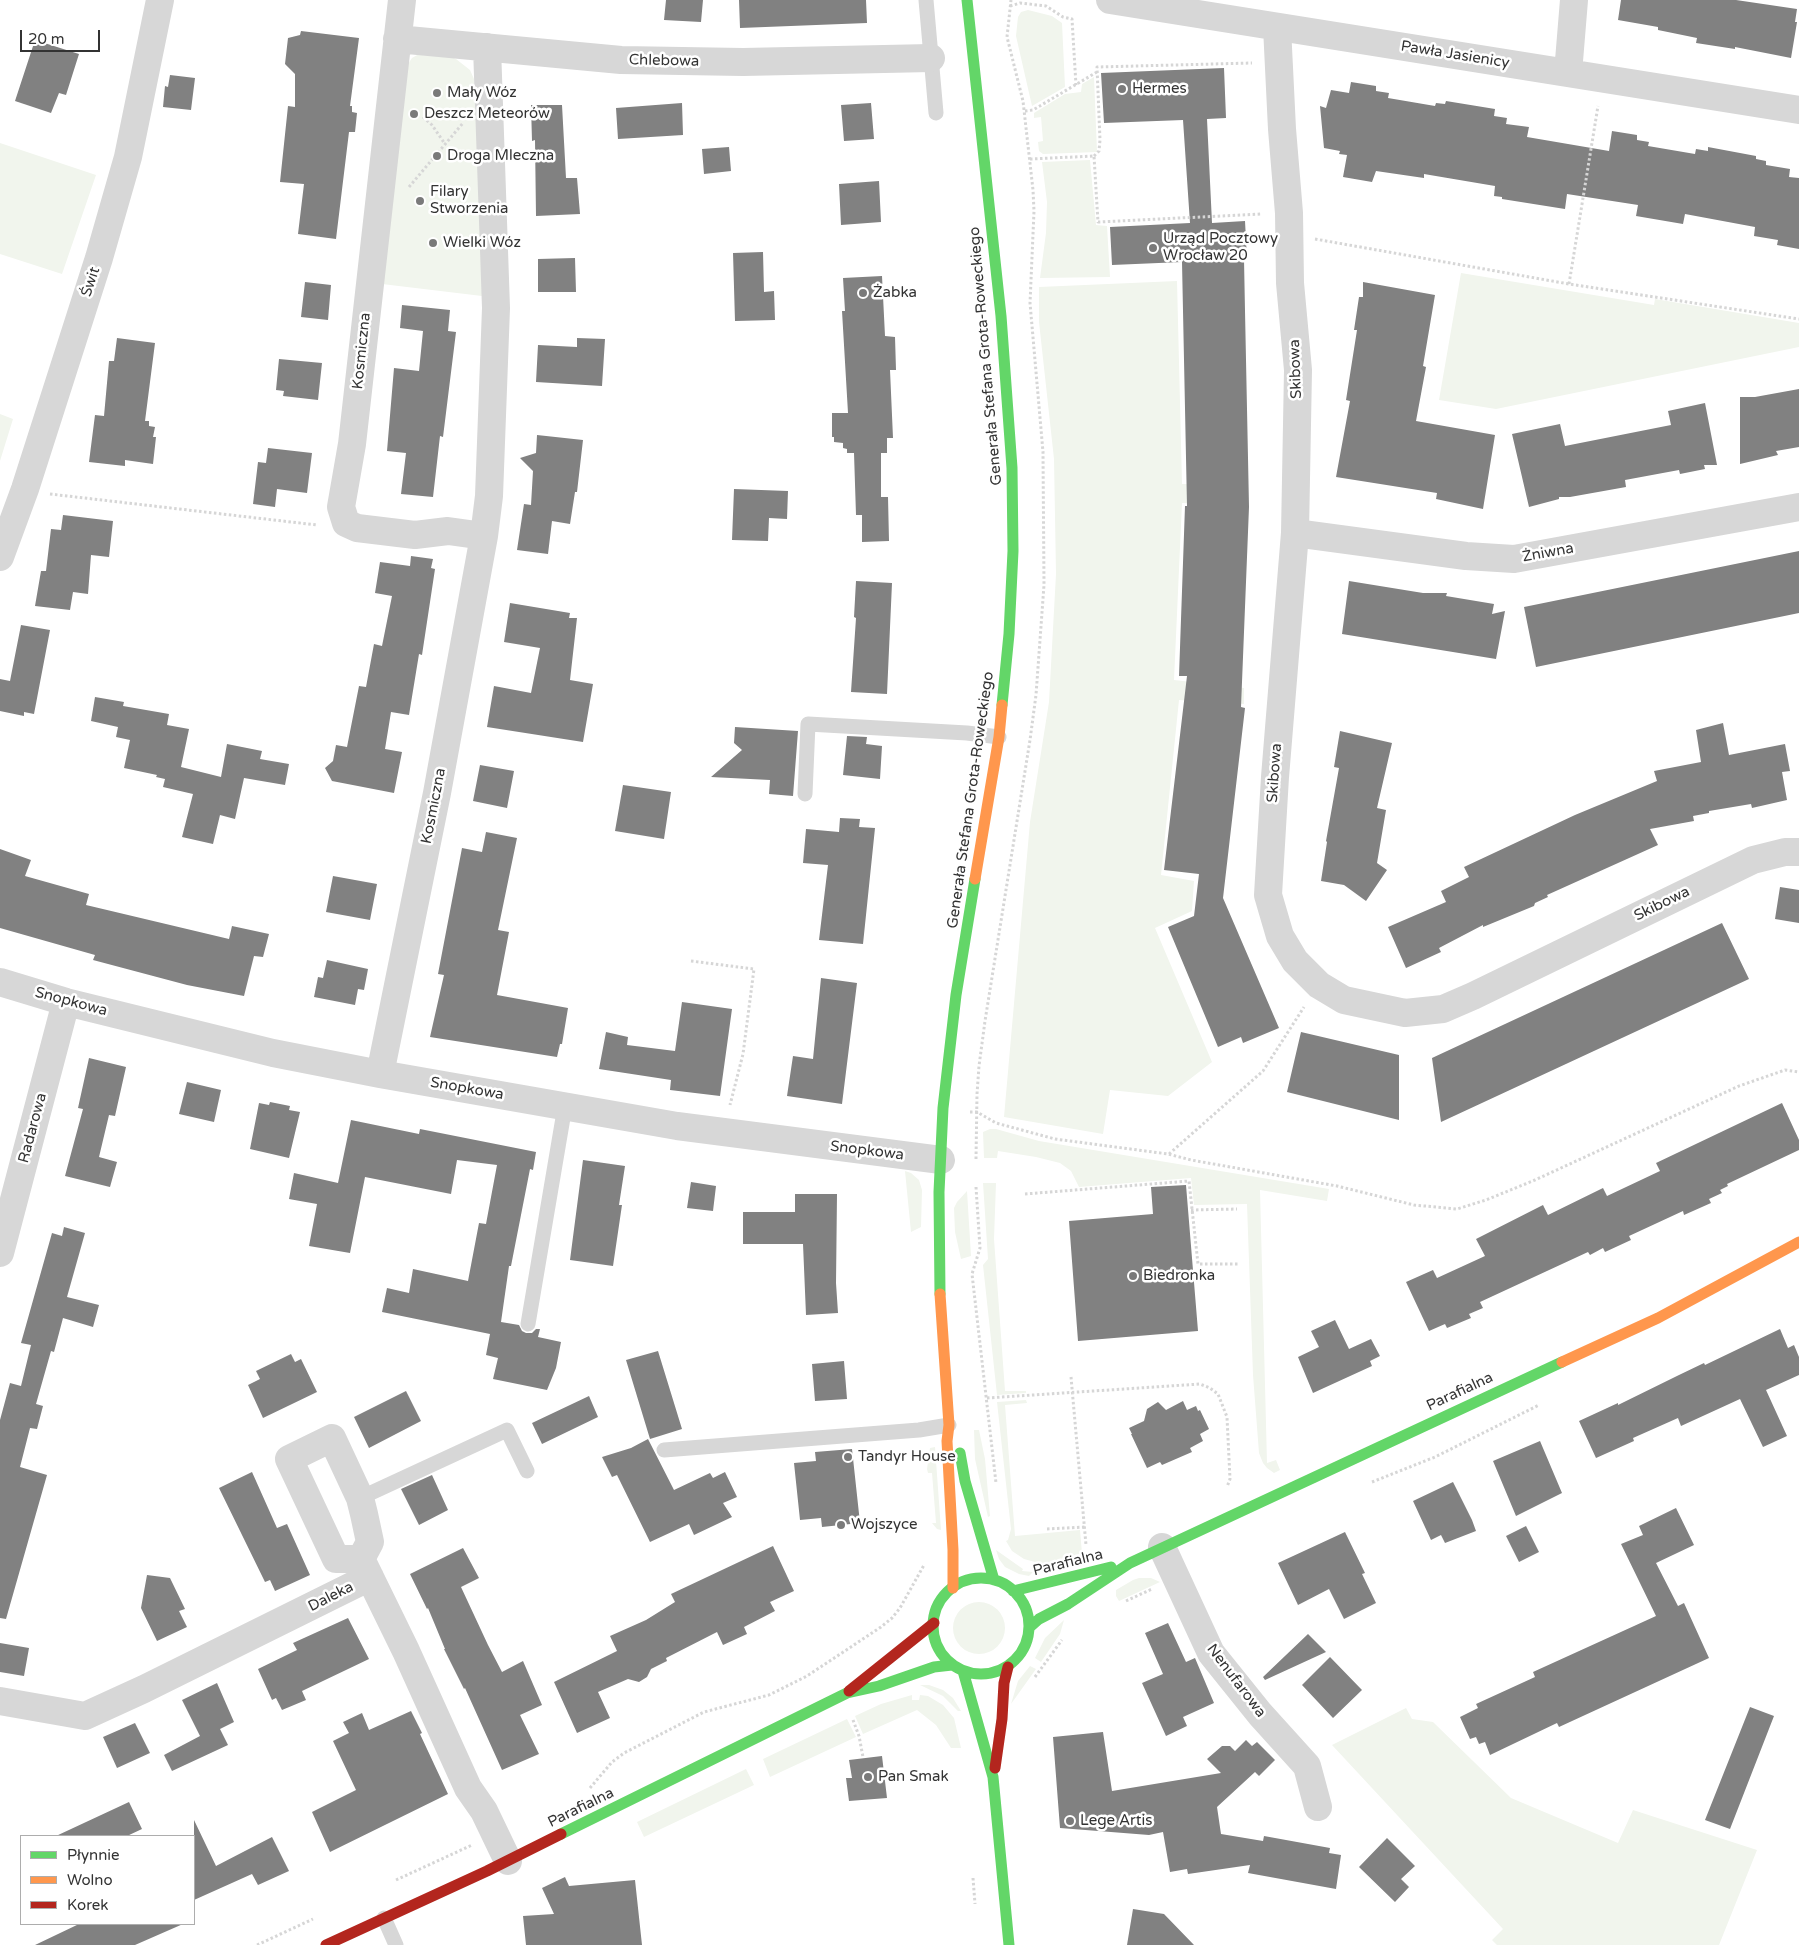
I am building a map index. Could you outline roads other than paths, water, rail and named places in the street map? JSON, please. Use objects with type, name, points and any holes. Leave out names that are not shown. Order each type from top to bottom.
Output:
[{"type":"street","name":"Świt","points":[[2,547],[25,489],[99,258],[128,157],[160,0]]},
{"type":"street","name":"Kosmiczna","points":[[402,0],[352,444],[341,507],[346,523],[357,528],[415,535],[448,531],[484,536]]},
{"type":"street","name":"Generała Stefana Grota-Roweckiego","points":[[953,1588],[953,1550],[947,1441],[949,1426],[940,1292],[939,1210],[944,1100],[956,995],[999,737],[1010,634],[1013,551],[1012,468],[1001,316],[967,0]]},
{"type":"street","name":"Pawła Jasienicy","points":[[1110,0],[1799,110]]},
{"type":"street","points":[[1568,73],[1574,0]]},
{"type":"street","name":"Skibowa","points":[[1277,27],[1289,224],[1290,282],[1298,370],[1295,533],[1275,777],[1268,895],[1280,936],[1295,961],[1319,984],[1344,1000],[1405,1013],[1443,1009],[1474,996],[1753,860],[1785,852],[1799,852]]},
{"type":"street","name":"Chlebowa","points":[[398,39],[622,60],[743,62],[931,58]]},
{"type":"street","name":"Kosmiczna","points":[[380,1074],[437,793],[490,496],[496,308],[487,47]]},
{"type":"street","name":"Żniwna","points":[[1295,533],[1466,556],[1514,559],[1799,508]]},
{"type":"street","name":"Snopkowa","points":[[0,982],[66,1002],[273,1053],[380,1074],[677,1126],[941,1160]]},
{"type":"street","name":"Radarowa","points":[[0,1253],[66,1002]]},
{"type":"street","name":"Parafialna","points":[[1030,1626],[1039,1619],[1068,1604],[1130,1563],[1162,1547],[1658,1318],[1799,1242]]},
{"type":"street","name":"Generała Stefana Grota-Roweckiego","points":[[949,1426],[958,1442],[966,1481],[994,1580]]},
{"type":"street","name":"Daleka","points":[[360,1498],[332,1438],[289,1459],[336,1559],[366,1568],[468,1788],[484,1811],[508,1861]]},
{"type":"street","points":[[360,1498],[370,1542],[366,1568]]},
{"type":"street","name":"Nenufarowa","points":[[1162,1547],[1211,1653],[1260,1714],[1307,1766],[1318,1807]]},
{"type":"street","name":"Parafialna","points":[[1013,1590],[1130,1563]]},
{"type":"street","name":"Daleka","points":[[0,1701],[86,1716],[144,1689],[366,1568]]},
{"type":"street","points":[[972,1579],[994,1580],[1013,1590],[1024,1603],[1030,1626],[1026,1645],[1021,1654],[1008,1667],[982,1675],[964,1671],[952,1665],[943,1656],[935,1640],[934,1623],[936,1610],[942,1598],[953,1588],[972,1579]]},
{"type":"street","name":"Parafialna","points":[[326,1945],[508,1861],[847,1693],[934,1623]]},
{"type":"street","name":"Parafialna","points":[[847,1693],[886,1684],[934,1668],[952,1665]]},
{"type":"street","points":[[994,1777],[1002,1719],[1004,1683],[1008,1667]]},
{"type":"street","points":[[964,1671],[994,1777],[1009,1945]]},
{"type":"lane","points":[[926,0],[936,113]]},
{"type":"lane","points":[[805,794],[808,724],[967,733],[999,737]]},
{"type":"lane","points":[[528,1324],[565,1106]]},
{"type":"lane","points":[[664,1450],[949,1426]]},
{"type":"lane","points":[[360,1498],[507,1430],[527,1471]]},
{"type":"lane","points":[[384,1918],[396,1945]]},
{"type":"place","name":"Hermes","points":[[1122,89]]},
{"type":"place","name":"Mały Wóz","points":[[437,93]]},
{"type":"place","name":"Deszcz Meteorów","points":[[414,114]]},
{"type":"place","name":"Droga Mleczna","points":[[437,156]]},
{"type":"place","name":"Filary Stworzenia","points":[[420,201]]},
{"type":"place","name":"Wielki Wóz","points":[[433,243]]},
{"type":"place","name":"Urząd Pocztowy Wrocław 20","points":[[1153,248]]},
{"type":"place","name":"Żabka","points":[[863,293]]},
{"type":"place","name":"Biedronka","points":[[1133,1276]]},
{"type":"place","name":"Tandyr House","points":[[848,1457]]},
{"type":"place","name":"Wojszyce","points":[[841,1525]]},
{"type":"place","name":"Pan Smak","points":[[868,1777]]},
{"type":"place","name":"Lege Artis","points":[[1070,1821]]}]
